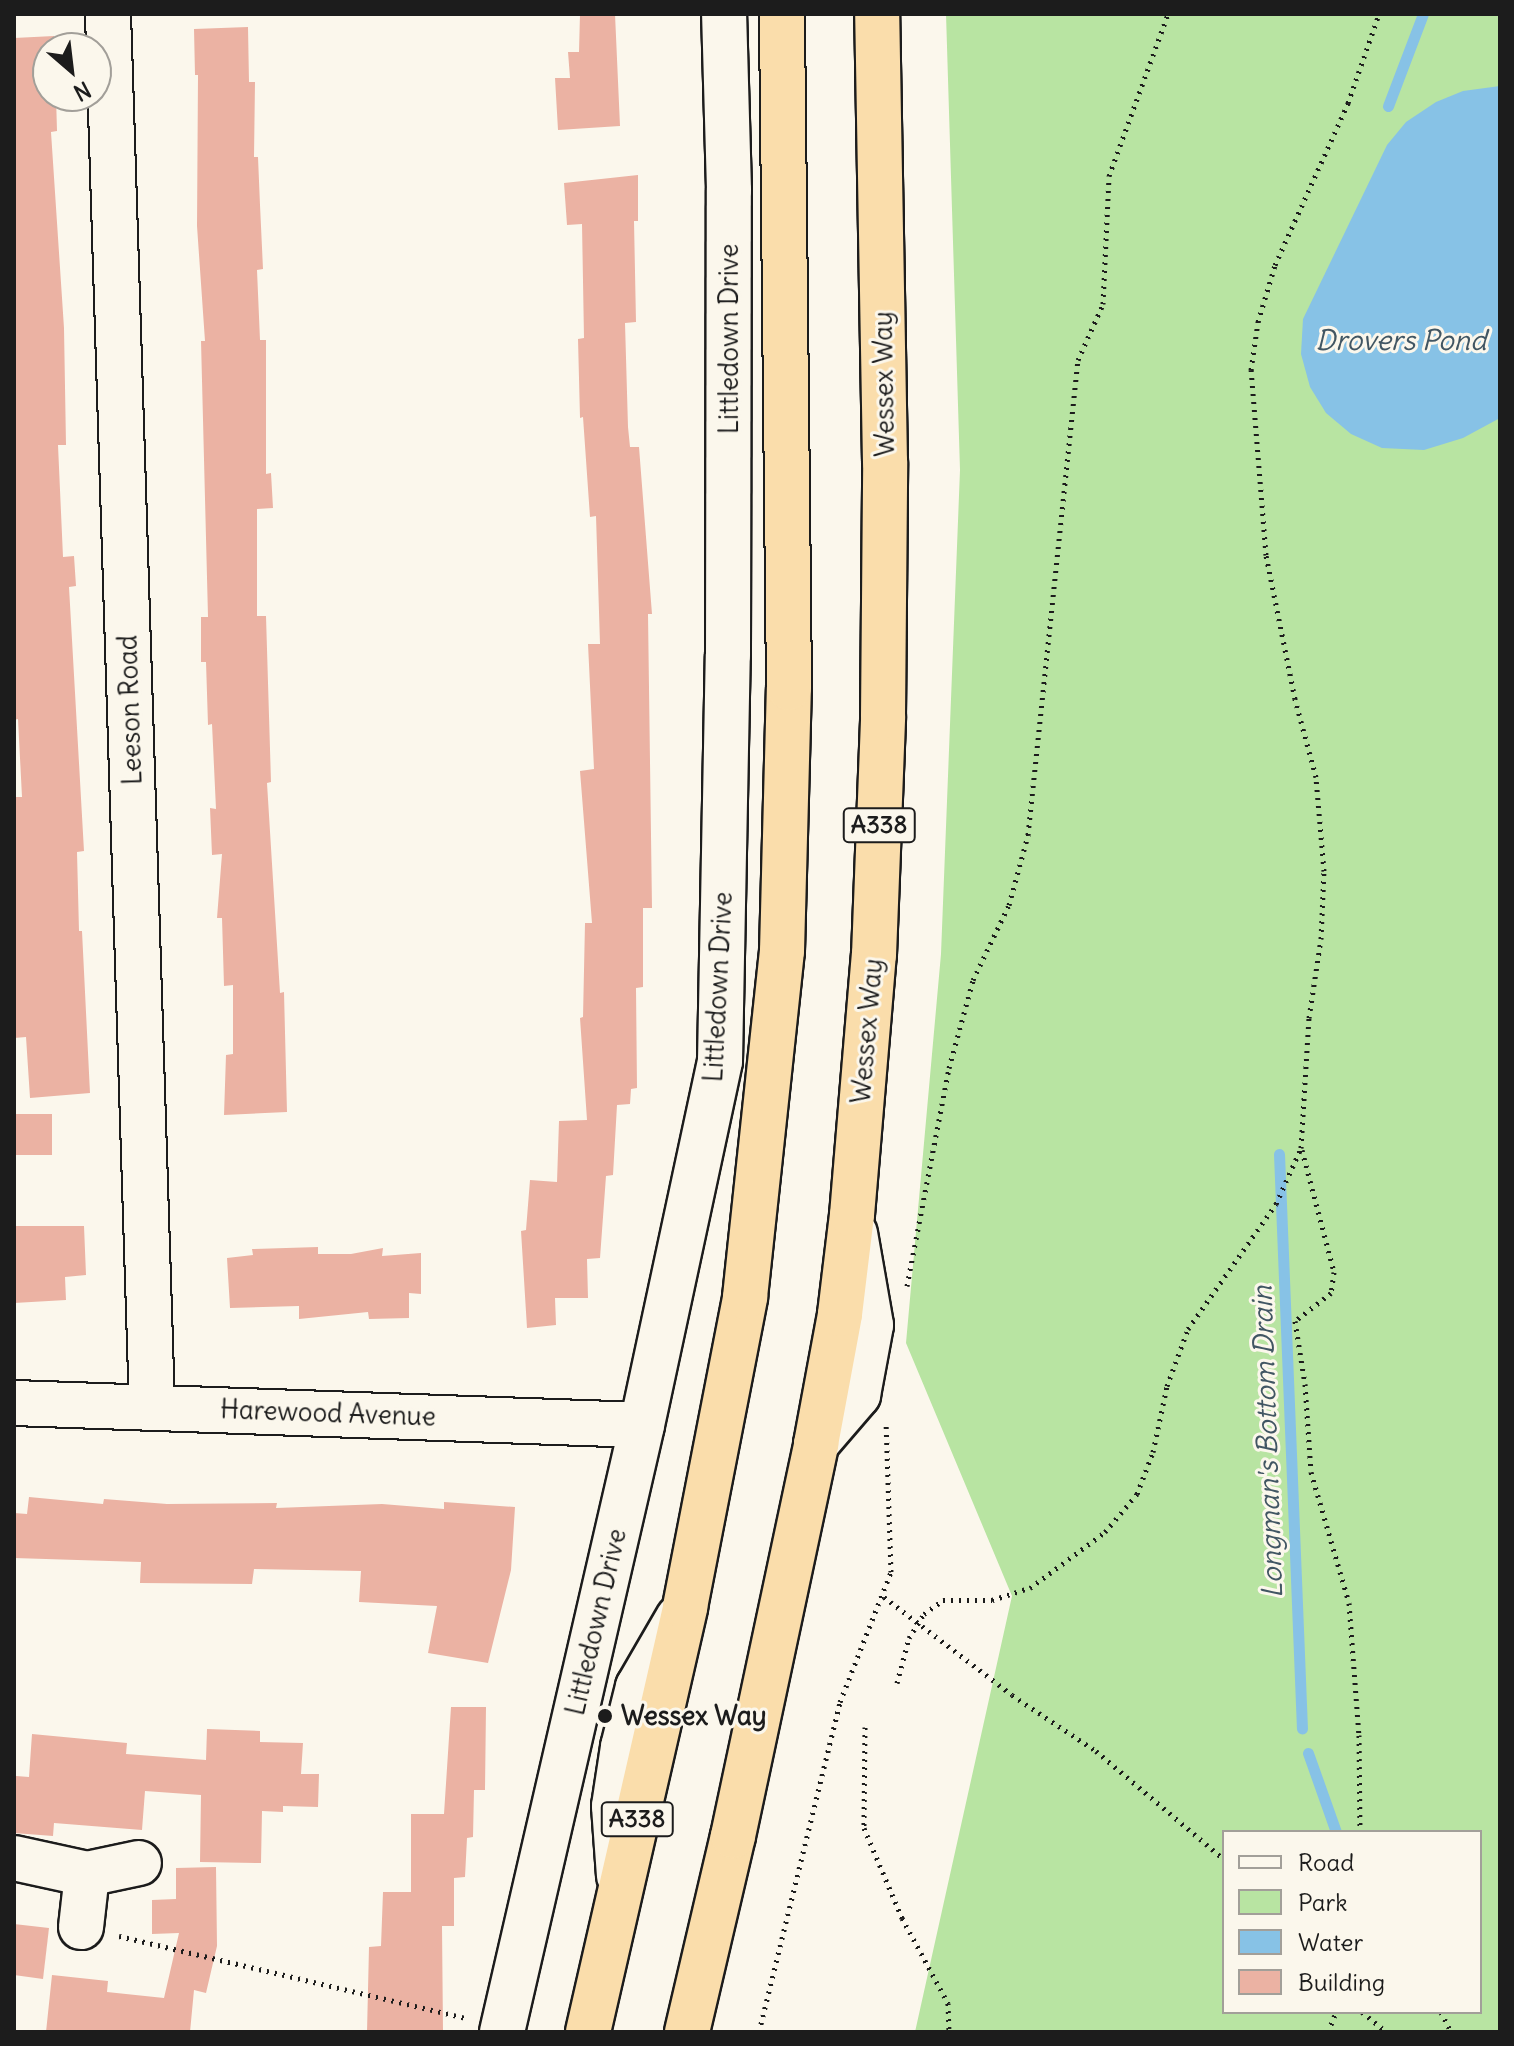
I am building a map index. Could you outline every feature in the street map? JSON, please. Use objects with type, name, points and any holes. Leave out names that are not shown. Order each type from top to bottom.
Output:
[{"type":"highway","name":"A338","points":[[588,2032],[685,1607],[745,1297],[782,951],[789,688],[782,14]]},
{"type":"highway","name":"Wessex Way","points":[[687,2032],[733,1836],[816,1444],[840,1314],[852,1215],[874,955],[883,716],[885,462],[877,14]]},
{"type":"street","name":"Leeson Road","points":[[108,14],[152,1406]]},
{"type":"street","name":"Littledown Drive","points":[[503,2029],[642,1425],[720,1061],[728,624],[729,190],[724,14]]},
{"type":"street","name":"Harewood Avenue","points":[[14,1403],[642,1425]]},
{"type":"street","points":[[14,1858],[87,1874],[139,1863]]},
{"type":"street","points":[[81,1927],[87,1874]]},
{"type":"path","points":[[904,1298],[949,1068],[973,980],[1009,905],[1028,835],[1078,360],[1103,304],[1109,176],[1168,14]]},
{"type":"path","points":[[1360,1830],[1359,1735],[1349,1603],[1311,1472],[1305,1384],[1295,1321],[1331,1293],[1334,1272],[1301,1148],[1309,1018],[1321,939],[1324,871],[1316,777],[1295,699],[1266,555],[1251,370],[1258,322],[1275,265],[1348,103],[1379,14]]},
{"type":"path","points":[[897,1683],[909,1638],[918,1623],[943,1600],[992,1600],[1030,1588],[1105,1532],[1137,1494],[1153,1452],[1167,1386],[1188,1329],[1276,1204],[1301,1148]]},
{"type":"path","points":[[759,2032],[840,1702],[884,1597],[892,1552],[885,1414]]},
{"type":"path","points":[[884,1597],[1012,1695],[1096,1751],[1222,1857]]},
{"type":"path","points":[[865,1727],[864,1828],[902,1918],[948,2003],[949,2032]]},
{"type":"path","points":[[81,1927],[503,2029]]},
{"type":"path","points":[[1364,2014],[1387,2032]]},
{"type":"path","points":[[1442,2014],[1451,2032]]},
{"type":"green space","points":[[946,14],[1500,14],[1500,2032],[915,2032],[1012,1596],[906,1343],[941,954],[960,470]]},
{"type":"water","name":"Drovers Pond","points":[[1500,86],[1500,418],[1463,438],[1424,450],[1382,448],[1351,434],[1326,413],[1310,387],[1301,354],[1303,319],[1387,145],[1406,122],[1436,102],[1463,91]]},
{"type":"building","points":[[580,14],[615,14],[620,126],[558,130],[555,78],[570,78],[568,52],[579,52]]},
{"type":"building","points":[[248,27],[249,82],[255,82],[254,157],[258,157],[263,269],[257,270],[260,340],[266,340],[266,474],[271,473],[273,508],[257,509],[257,616],[266,616],[271,782],[267,783],[280,993],[284,992],[287,1112],[224,1115],[226,1055],[233,1054],[233,985],[224,986],[222,918],[217,918],[222,854],[212,855],[210,808],[216,809],[212,724],[208,725],[206,662],[201,662],[201,617],[208,617],[201,341],[205,341],[197,226],[198,75],[195,75],[194,29]]},
{"type":"building","points":[[32,37],[32,112],[56,112],[57,131],[51,132],[64,328],[66,445],[58,445],[63,557],[74,556],[76,586],[69,587],[84,851],[77,852],[79,931],[82,931],[90,1093],[30,1098],[26,1037],[14,1038],[14,797],[22,797],[18,719],[14,720],[14,38]]},
{"type":"building","points":[[638,175],[638,221],[634,221],[636,322],[625,323],[628,427],[630,447],[639,447],[652,614],[648,614],[652,908],[643,908],[643,987],[636,988],[637,1088],[631,1089],[630,1104],[617,1105],[613,1175],[606,1176],[600,1258],[587,1259],[588,1298],[555,1298],[556,1325],[527,1328],[521,1231],[526,1230],[530,1180],[557,1182],[559,1121],[587,1120],[580,1018],[583,1017],[585,923],[592,923],[580,771],[594,769],[588,644],[600,644],[596,516],[590,517],[583,417],[580,418],[578,339],[584,338],[582,224],[567,225],[564,183]]},
{"type":"building","points":[[14,1114],[52,1114],[52,1155],[14,1155]]},
{"type":"building","points":[[14,1226],[84,1226],[86,1275],[65,1277],[66,1300],[14,1303]]},
{"type":"building","points":[[318,1247],[318,1254],[351,1254],[383,1248],[382,1256],[421,1253],[421,1294],[409,1293],[409,1318],[369,1319],[368,1312],[299,1319],[299,1306],[230,1308],[227,1258],[253,1255],[252,1249]]},
{"type":"building","points":[[29,1497],[103,1504],[104,1499],[167,1504],[277,1503],[276,1508],[382,1504],[444,1509],[444,1502],[515,1507],[511,1570],[488,1663],[428,1653],[437,1606],[359,1602],[361,1571],[254,1569],[252,1584],[140,1583],[141,1562],[14,1558],[14,1513],[27,1514]]},
{"type":"building","points":[[451,1707],[486,1707],[485,1790],[474,1790],[473,1837],[467,1838],[465,1877],[454,1878],[454,1926],[442,1926],[443,2032],[367,2032],[369,1947],[381,1946],[383,1892],[411,1892],[411,1814],[444,1814]]},
{"type":"building","points":[[207,1729],[260,1731],[260,1742],[303,1743],[301,1774],[319,1774],[318,1807],[283,1806],[283,1812],[262,1811],[261,1863],[200,1862],[201,1795],[145,1791],[142,1830],[54,1823],[53,1836],[14,1833],[16,1776],[29,1777],[32,1734],[127,1743],[126,1754],[206,1760]]},
{"type":"building","points":[[216,1867],[217,1946],[206,1993],[194,1990],[190,2032],[46,2032],[52,1975],[108,1981],[107,1992],[164,1998],[179,1933],[152,1934],[152,1900],[176,1899],[176,1868]]},
{"type":"building","points":[[14,1924],[49,1928],[43,1979],[14,1975]]},
{"type":"waterway","name":"Longman's Bottom Drain","points":[[1388,106],[1423,14]]},
{"type":"waterway","name":"Longman's Bottom Drain","points":[[1279,1154],[1302,1729]]},
{"type":"waterway","name":"Longman's Bottom Drain","points":[[1308,1753],[1335,1830]]},
{"type":"place","name":"Wessex Way","points":[[605,1716]]}]
